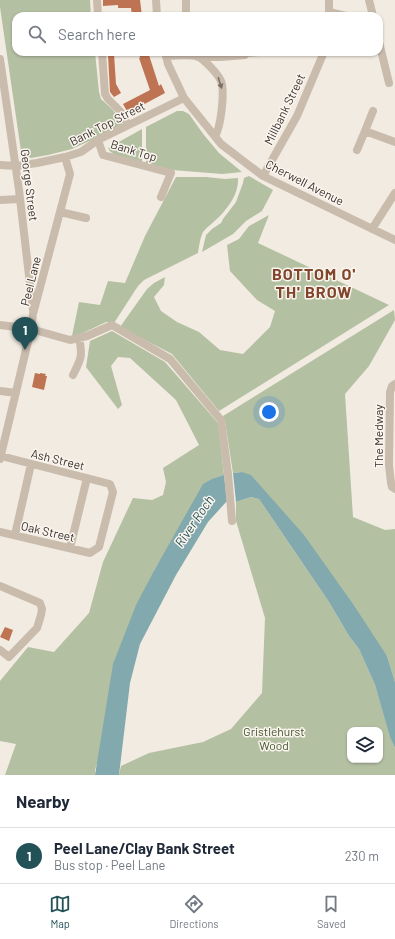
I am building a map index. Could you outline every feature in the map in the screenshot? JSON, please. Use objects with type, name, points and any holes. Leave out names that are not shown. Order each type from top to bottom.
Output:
[{"type":"street","points":[[97,0],[98,12]]},
{"type":"street","points":[[156,0],[158,12]]},
{"type":"street","points":[[186,0],[186,12]]},
{"type":"street","points":[[329,0],[329,12]]},
{"type":"street","points":[[369,0],[372,12]]},
{"type":"street","points":[[102,56],[105,94],[120,111],[128,125]]},
{"type":"street","name":"Cherwell Avenue","points":[[166,56],[168,64],[184,98],[221,144],[264,176],[395,240]]},
{"type":"street","points":[[190,56],[221,57]]},
{"type":"street","points":[[208,65],[215,59],[224,56]]},
{"type":"street","name":"Millbank Street","points":[[264,176],[297,116],[322,56]]},
{"type":"street","points":[[382,56],[389,83]]},
{"type":"street","points":[[198,57],[208,65],[220,80],[222,85],[222,111],[215,136]]},
{"type":"street","name":"George Street","points":[[0,59],[16,166],[34,314]]},
{"type":"street","name":"Bank Top Street","points":[[0,165],[16,166],[37,163],[81,152],[98,140],[184,98]]},
{"type":"street","points":[[357,150],[373,111]]},
{"type":"street","points":[[365,131],[395,142]]},
{"type":"street","name":"Bank Top","points":[[98,140],[103,155],[171,173],[161,197]]},
{"type":"street","name":"Peel Lane","points":[[0,458],[3,428],[16,393],[34,314],[70,174],[65,157]]},
{"type":"street","points":[[372,229],[395,193]]},
{"type":"street","points":[[0,200],[20,199]]},
{"type":"street","points":[[60,212],[86,218]]},
{"type":"street","points":[[0,325],[31,328],[70,340],[88,336],[112,325],[170,359],[221,420],[232,521]]},
{"type":"street","points":[[73,375],[81,359],[79,338]]},
{"type":"street","name":"The Medway","points":[[395,384],[392,386],[390,392],[389,465],[392,487],[395,489]]},
{"type":"street","points":[[0,391],[16,393]]},
{"type":"street","name":"Ash Street","points":[[0,458],[31,464],[110,484],[113,492],[99,547],[90,552]]},
{"type":"street","points":[[15,535],[31,464]]},
{"type":"street","points":[[70,548],[87,478]]},
{"type":"street","name":"Oak Street","points":[[0,532],[90,552]]},
{"type":"street","points":[[0,586],[40,603],[42,609],[37,628],[9,657],[0,650]]},
{"type":"green space","points":[[0,0],[90,0],[91,12],[12,12],[12,56],[95,56],[101,99],[121,120],[122,126],[72,149],[31,158],[24,155],[21,151]]},
{"type":"green space","points":[[177,111],[183,111],[189,114],[219,153],[242,172],[222,174],[172,170],[146,164],[146,127]]},
{"type":"green space","points":[[142,129],[142,162],[118,156],[108,148]]},
{"type":"green space","points":[[249,176],[273,190],[262,211],[246,221],[233,234],[202,252],[206,235],[221,223],[236,202],[244,178]]},
{"type":"green space","points":[[176,177],[206,177],[225,179],[238,178],[238,184],[230,204],[203,232],[198,253],[144,280],[138,286],[114,323],[106,322],[83,333],[72,336],[79,302],[100,305],[108,281],[125,283],[145,236]]},
{"type":"green space","points":[[269,215],[258,243],[389,305],[219,411],[172,354],[120,327],[147,289],[165,277],[164,285],[154,297],[161,311],[177,322],[199,332],[220,350],[243,354],[270,327],[275,311],[257,300],[230,271],[227,245],[239,239],[249,226]]},
{"type":"green space","points":[[394,310],[395,320],[369,366],[345,394],[353,517],[385,530],[395,529],[395,682],[387,656],[242,472],[233,473],[223,416]]},
{"type":"green space","points":[[112,331],[165,362],[218,423],[224,475],[214,478],[155,569],[95,770],[95,775],[5,775],[16,744],[0,741],[0,681],[28,647],[54,652],[89,613],[103,562],[133,498],[152,500],[163,495],[166,482],[163,468],[199,445],[176,400],[130,358],[118,357],[111,366],[122,405],[118,409],[86,367],[90,341]]},
{"type":"green space","name":"Gristlehurst Wood","points":[[251,497],[259,499],[359,649],[375,685],[395,748],[395,775],[119,775],[121,766],[149,753],[203,742],[231,729],[262,693],[265,618],[236,521],[236,502]]},
{"type":"water","points":[[242,472],[251,475],[304,535],[353,604],[387,656],[395,682],[395,748],[390,737],[375,685],[359,649],[349,636],[329,602],[259,499],[251,497],[236,502],[233,473]]},
{"type":"water","name":"River Roch","points":[[224,475],[227,501],[208,522],[176,575],[140,644],[130,683],[119,775],[95,775],[113,664],[136,605],[203,484]]},
{"type":"building","points":[[103,0],[140,0],[142,12],[132,12],[131,8],[118,8],[118,5],[103,6]]},
{"type":"building","points":[[108,56],[114,56],[116,84],[121,93],[114,97],[110,92]]},
{"type":"building","points":[[140,56],[149,56],[159,86],[161,84],[165,93],[128,113],[123,104],[150,90]]},
{"type":"building","points":[[35,373],[46,374],[45,376],[47,376],[44,390],[32,387]]},
{"type":"building","points":[[5,627],[13,630],[9,641],[0,637]]},
{"type":"place","name":"Peel Lane/Clay Bank Street","points":[[25,350]]},
{"type":"district","name":"BOTTOM O' TH' BROW","points":[[314,282]]}]
